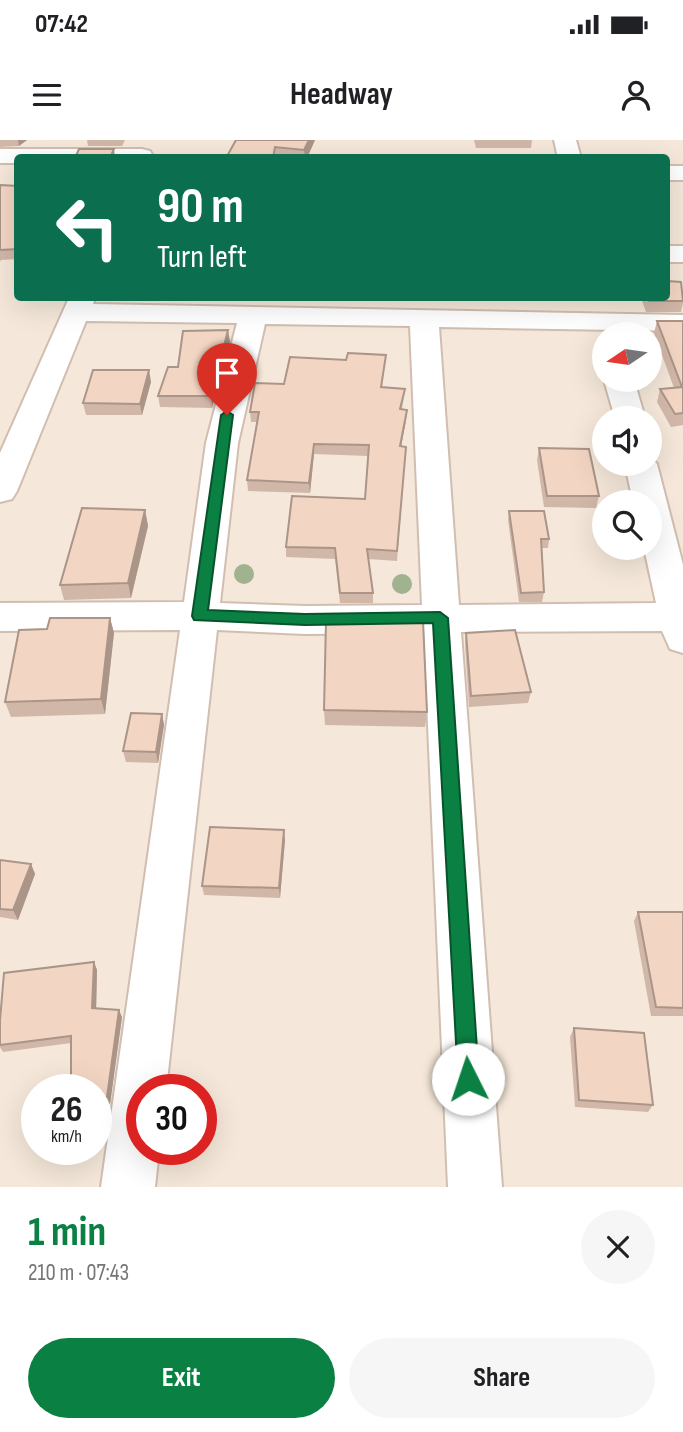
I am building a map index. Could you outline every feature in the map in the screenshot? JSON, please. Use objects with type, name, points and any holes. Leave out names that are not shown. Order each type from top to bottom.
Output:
[{"type":"street","points":[[58,154],[144,151]]},
{"type":"street","points":[[0,491],[78,305],[253,317],[604,318],[683,323]]},
{"type":"street","points":[[128,1187],[227,415],[253,317]]},
{"type":"street","points":[[424,319],[475,1187]]},
{"type":"street","points":[[0,617],[200,616],[305,620],[440,618],[680,629],[644,476]]},
{"type":"shaded area","points":[[0,140],[683,140],[683,1187],[0,1187]]},
{"type":"building","points":[[236,140],[309,140],[304,150],[275,147],[274,154],[228,154]]},
{"type":"building","points":[[79,149],[114,149],[112,154],[77,154]]},
{"type":"building","points":[[0,185],[14,186],[14,249],[0,250]]},
{"type":"building","points":[[670,281],[681,282],[683,301],[670,301]]},
{"type":"building","points":[[683,321],[683,413],[675,414],[662,392],[662,389],[682,387],[662,334],[662,322],[657,322]]},
{"type":"building","points":[[228,330],[211,396],[158,396],[168,367],[178,367],[183,331]]},
{"type":"building","points":[[348,353],[386,355],[381,387],[405,389],[400,409],[407,410],[400,446],[406,447],[397,551],[367,549],[373,593],[340,593],[335,548],[286,547],[292,496],[365,499],[369,445],[314,444],[309,483],[247,480],[259,412],[250,412],[255,383],[284,384],[290,357],[346,360]]},
{"type":"building","points":[[93,370],[149,370],[140,404],[83,403]]},
{"type":"building","points":[[539,448],[589,449],[592,476],[595,476],[598,490],[592,490],[592,496],[547,496]]},
{"type":"building","points":[[82,508],[145,510],[128,583],[60,585]]},
{"type":"building","points":[[509,511],[544,511],[549,539],[541,539],[544,592],[521,593]]},
{"type":"building","points":[[50,618],[110,618],[101,699],[5,702],[19,630],[47,629]]},
{"type":"building","points":[[423,620],[427,712],[324,710],[326,621]]},
{"type":"building","points":[[515,630],[531,692],[471,696],[466,633]]},
{"type":"building","points":[[131,713],[162,714],[156,752],[123,751]]},
{"type":"building","points":[[210,827],[284,830],[279,888],[202,886]]},
{"type":"building","points":[[0,860],[31,864],[13,910],[0,909]]},
{"type":"building","points":[[638,912],[683,912],[683,1008],[656,1007]]},
{"type":"building","points":[[94,962],[92,1008],[119,1010],[110,1074],[71,1074],[71,1036],[0,1045],[4,973]]},
{"type":"building","points":[[574,1028],[644,1033],[653,1105],[579,1100]]},
{"type":"route","points":[[227,415],[200,616],[305,620],[440,618],[468,1079]]}]
